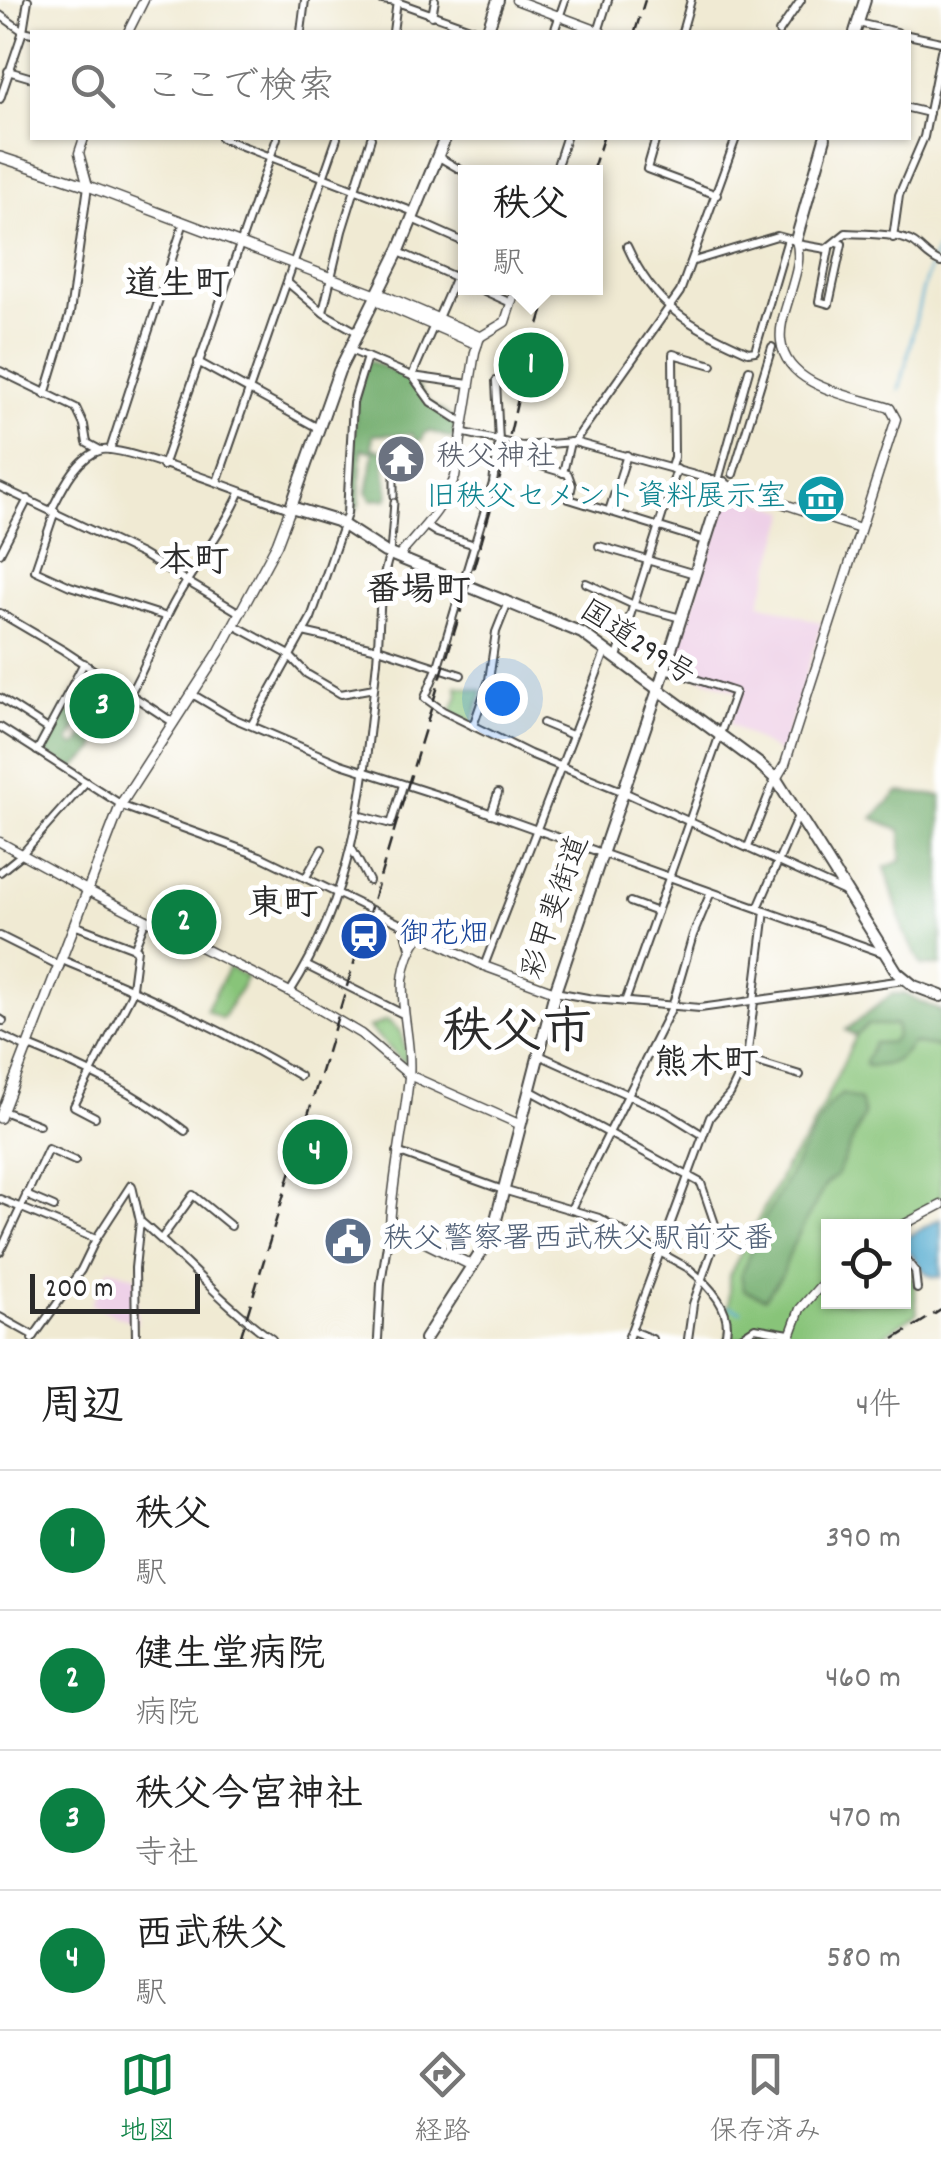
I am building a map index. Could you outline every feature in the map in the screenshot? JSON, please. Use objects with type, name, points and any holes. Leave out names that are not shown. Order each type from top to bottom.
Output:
[{"type":"highway","points":[[485,30],[498,0]]},
{"type":"highway","points":[[857,28],[865,0]]},
{"type":"highway","points":[[291,508],[349,349],[398,252],[443,140]]},
{"type":"highway","points":[[794,241],[823,140]]},
{"type":"highway","name":"彩甲斐街道","points":[[425,1339],[492,1235],[555,992],[725,481]]},
{"type":"highway","name":"国道299号","points":[[291,508],[342,524],[394,556],[582,633],[659,687],[776,779],[884,953],[905,980],[941,996]]},
{"type":"main road","points":[[0,157],[88,186],[376,296],[385,296],[479,341]]},
{"type":"main road","points":[[2,1114],[121,804],[234,625],[277,544],[291,508]]},
{"type":"main road","points":[[390,1225],[473,1266]]},
{"type":"street","points":[[0,99],[2,80],[23,31],[28,0]]},
{"type":"street","points":[[129,30],[144,0]]},
{"type":"street","points":[[301,30],[305,0]]},
{"type":"street","points":[[382,0],[397,1],[478,30]]},
{"type":"street","points":[[432,16],[435,0]]},
{"type":"street","points":[[516,0],[593,30]]},
{"type":"street","points":[[555,30],[565,0]]},
{"type":"street","points":[[600,30],[608,0]]},
{"type":"street","points":[[683,30],[691,0]]},
{"type":"street","points":[[780,30],[801,0]]},
{"type":"street","points":[[393,30],[397,1]]},
{"type":"street","points":[[0,15],[30,33]]},
{"type":"street","points":[[911,36],[941,42]]},
{"type":"street","points":[[893,238],[899,195],[924,137],[929,113],[937,104],[941,51]]},
{"type":"street","points":[[8,71],[30,77]]},
{"type":"street","points":[[911,109],[929,113]]},
{"type":"street","points":[[45,395],[69,315],[88,186],[79,153],[83,140]]},
{"type":"street","points":[[227,140],[355,190],[458,239]]},
{"type":"street","points":[[163,466],[276,140]]},
{"type":"street","points":[[217,482],[337,140]]},
{"type":"street","points":[[323,312],[370,140]]},
{"type":"street","points":[[558,165],[565,140]]},
{"type":"street","points":[[655,140],[646,169],[717,195]]},
{"type":"street","points":[[563,473],[572,442],[680,292],[735,140]]},
{"type":"street","points":[[437,156],[458,168]]},
{"type":"street","points":[[167,617],[70,586],[35,570],[68,479],[89,457],[106,450],[184,222]]},
{"type":"street","points":[[837,242],[842,244],[830,304],[819,302],[828,249],[846,233],[913,243],[928,258],[941,263]]},
{"type":"street","points":[[692,261],[777,236],[828,249]]},
{"type":"street","points":[[627,246],[638,270],[668,309],[700,330],[748,352],[755,351],[794,241]]},
{"type":"street","points":[[748,848],[785,764],[896,415],[890,408],[806,379],[787,360],[781,328],[799,262],[794,241]]},
{"type":"street","points":[[398,252],[456,277]]},
{"type":"street","points":[[412,376],[458,272]]},
{"type":"street","points":[[288,283],[323,312],[357,332]]},
{"type":"street","points":[[493,295],[511,303]]},
{"type":"street","points":[[394,556],[426,526],[449,494],[479,341],[505,322],[514,295]]},
{"type":"street","points":[[725,481],[772,347]]},
{"type":"street","points":[[349,349],[412,376],[469,384]]},
{"type":"street","points":[[618,657],[660,526],[674,468],[673,354],[712,364]]},
{"type":"street","points":[[252,724],[314,608],[348,509],[353,403],[367,357]]},
{"type":"street","points":[[198,362],[319,428]]},
{"type":"street","points":[[725,481],[750,370]]},
{"type":"street","points":[[0,371],[76,408],[84,425],[86,443],[291,508]]},
{"type":"street","points":[[412,376],[431,402],[462,422]]},
{"type":"street","points":[[496,382],[496,472],[425,698],[473,726],[848,894]]},
{"type":"street","points":[[461,432],[522,446],[572,442],[725,481],[860,528]]},
{"type":"street","points":[[522,446],[531,463],[570,478],[569,498],[705,542]]},
{"type":"street","points":[[609,511],[627,456]]},
{"type":"street","points":[[290,992],[322,939],[352,848],[394,556],[394,470]]},
{"type":"street","points":[[0,487],[54,510],[188,580],[240,614]]},
{"type":"street","points":[[122,706],[167,617],[240,493]]},
{"type":"street","points":[[449,494],[486,506]]},
{"type":"street","points":[[0,553],[28,499]]},
{"type":"street","points":[[426,526],[475,545]]},
{"type":"street","points":[[599,546],[695,574]]},
{"type":"street","points":[[586,583],[636,606],[681,618]]},
{"type":"street","points":[[473,726],[489,680],[496,632],[508,602]]},
{"type":"street","points":[[0,613],[174,723]]},
{"type":"street","points":[[234,625],[288,654],[308,674],[340,694],[374,688]]},
{"type":"street","points":[[302,632],[378,648],[461,675]]},
{"type":"street","points":[[484,966],[606,648]]},
{"type":"street","points":[[37,751],[84,663]]},
{"type":"street","points":[[625,1002],[735,692],[665,669]]},
{"type":"street","points":[[192,694],[233,718],[364,772],[884,953]]},
{"type":"street","points":[[0,698],[48,729]]},
{"type":"street","points":[[543,723],[572,734]]},
{"type":"street","points":[[0,727],[121,804],[260,856],[484,966],[555,992],[700,1008],[905,980]]},
{"type":"street","points":[[0,872],[21,855],[86,782]]},
{"type":"street","points":[[358,815],[391,824],[403,785]]},
{"type":"street","points":[[491,814],[498,793]]},
{"type":"street","points":[[652,1339],[630,1335],[703,1135],[715,1108],[730,1094],[747,1060],[761,910],[777,860],[798,814]]},
{"type":"street","points":[[0,842],[290,992],[358,1033],[409,1076],[521,1125]]},
{"type":"street","points":[[352,848],[369,881]]},
{"type":"street","points":[[306,878],[322,849]]},
{"type":"street","points":[[571,1209],[672,1007],[693,935],[711,892]]},
{"type":"street","points":[[630,902],[657,912]]},
{"type":"street","points":[[95,1117],[74,1106],[133,988],[134,949],[146,919]]},
{"type":"street","points":[[74,925],[134,949]]},
{"type":"street","points":[[378,1339],[396,1152],[409,1076],[410,1051],[401,994],[410,948],[404,925]]},
{"type":"street","points":[[410,948],[421,934]]},
{"type":"street","points":[[0,936],[133,988],[255,1048],[300,1076]]},
{"type":"street","points":[[307,966],[402,1012]]},
{"type":"street","points":[[0,1035],[90,1070],[149,1102],[184,1131]]},
{"type":"street","points":[[539,1055],[629,1095],[703,1135]]},
{"type":"street","points":[[747,1060],[800,1075]]},
{"type":"street","points":[[531,1090],[701,1183],[718,1233],[701,1279],[688,1339]]},
{"type":"street","points":[[2,1114],[39,1125]]},
{"type":"street","points":[[0,1252],[48,1150],[74,1161]]},
{"type":"street","points":[[396,1152],[503,1190],[599,1218],[688,1268],[701,1279],[728,1319],[724,1339]]},
{"type":"street","points":[[0,1317],[33,1337],[81,1270],[96,1238],[131,1185],[140,1221],[135,1268],[136,1339]]},
{"type":"street","points":[[26,1195],[54,1207]]},
{"type":"street","points":[[162,1239],[193,1195],[231,1226]]},
{"type":"street","points":[[0,1199],[96,1238]]},
{"type":"street","points":[[911,1221],[941,1204]]},
{"type":"street","points":[[140,1221],[246,1320],[272,1339]]},
{"type":"street","points":[[911,1267],[917,1289]]},
{"type":"street","points":[[738,1339],[755,1328],[789,1337],[800,1309],[821,1285]]},
{"type":"shaded area","points":[[732,493],[788,511],[760,603],[822,623],[781,754],[730,724],[739,692],[678,669],[674,662]]},
{"type":"shaded area","points":[[109,1268],[136,1277],[137,1324],[91,1305]]},
{"type":"green space","points":[[370,361],[413,380],[430,403],[456,421],[453,439],[429,431],[422,440],[415,441],[413,434],[373,435],[372,448],[383,451],[389,496],[371,500],[367,492],[374,452],[362,449],[359,504],[350,513],[356,400]]},
{"type":"green space","points":[[457,686],[483,691],[472,723],[451,713]]},
{"type":"green space","points":[[92,700],[98,704],[96,716],[103,723],[95,750],[73,769],[40,751],[63,710],[74,712],[78,725],[69,741],[74,746],[80,743],[90,723],[86,710]]},
{"type":"green space","points":[[898,792],[941,796],[941,965],[922,966],[904,933],[885,867],[901,861],[901,830],[873,818]]},
{"type":"green space","points":[[229,967],[247,977],[222,1019],[206,1010]]},
{"type":"green space","points":[[892,994],[904,994],[941,1011],[941,1200],[908,1219],[821,1219],[821,1309],[911,1309],[911,1276],[917,1313],[878,1339],[726,1339],[730,1327],[725,1308],[729,1305],[729,1276],[786,1166],[808,1136],[856,1036],[846,1030]]},
{"type":"green space","points":[[892,994],[904,994],[941,1011],[941,1048],[912,1043],[893,1062],[867,1066],[865,1062],[874,1043],[891,1042],[896,1037],[897,1025],[867,1025],[856,1036],[846,1030]]},
{"type":"green space","points":[[387,1020],[401,1032],[407,1058],[404,1063],[369,1028]]},
{"type":"green space","points":[[842,1094],[860,1100],[864,1115],[837,1175],[826,1184],[792,1247],[782,1275],[765,1299],[744,1290],[741,1275],[764,1220],[828,1106]]},
{"type":"water","points":[[941,1218],[941,1277],[929,1275],[911,1255],[911,1235]]},
{"type":"waterway","points":[[899,390],[921,295],[941,241]]},
{"type":"waterway","points":[[729,1306],[742,1312]]},
{"type":"railway","points":[[636,30],[645,0]]},
{"type":"railway","points":[[594,165],[602,140]]},
{"type":"railway","points":[[240,1339],[468,587],[548,295]]},
{"type":"railway","points":[[894,1339],[941,1310]]},
{"type":"place","name":"秩父","points":[[531,365]]},
{"type":"place","name":"秩父神社","points":[[401,459]]},
{"type":"place","name":"旧秩父セメント資料展示室","points":[[821,499]]},
{"type":"place","name":"秩父今宮神社","points":[[102,706]]},
{"type":"place","name":"健生堂病院","points":[[184,922]]},
{"type":"place","name":"御花畑","points":[[364,936]]},
{"type":"place","name":"西武秩父","points":[[315,1152]]},
{"type":"place","name":"秩父警察署西武秩父駅前交番","points":[[348,1241]]},
{"type":"district","name":"道生町","points":[[177,287]]},
{"type":"district","name":"本町","points":[[194,564]]},
{"type":"district","name":"番場町","points":[[418,593]]},
{"type":"district","name":"東町","points":[[283,907]]},
{"type":"district","name":"秩父市","points":[[517,1036]]},
{"type":"district","name":"熊木町","points":[[706,1066]]}]
